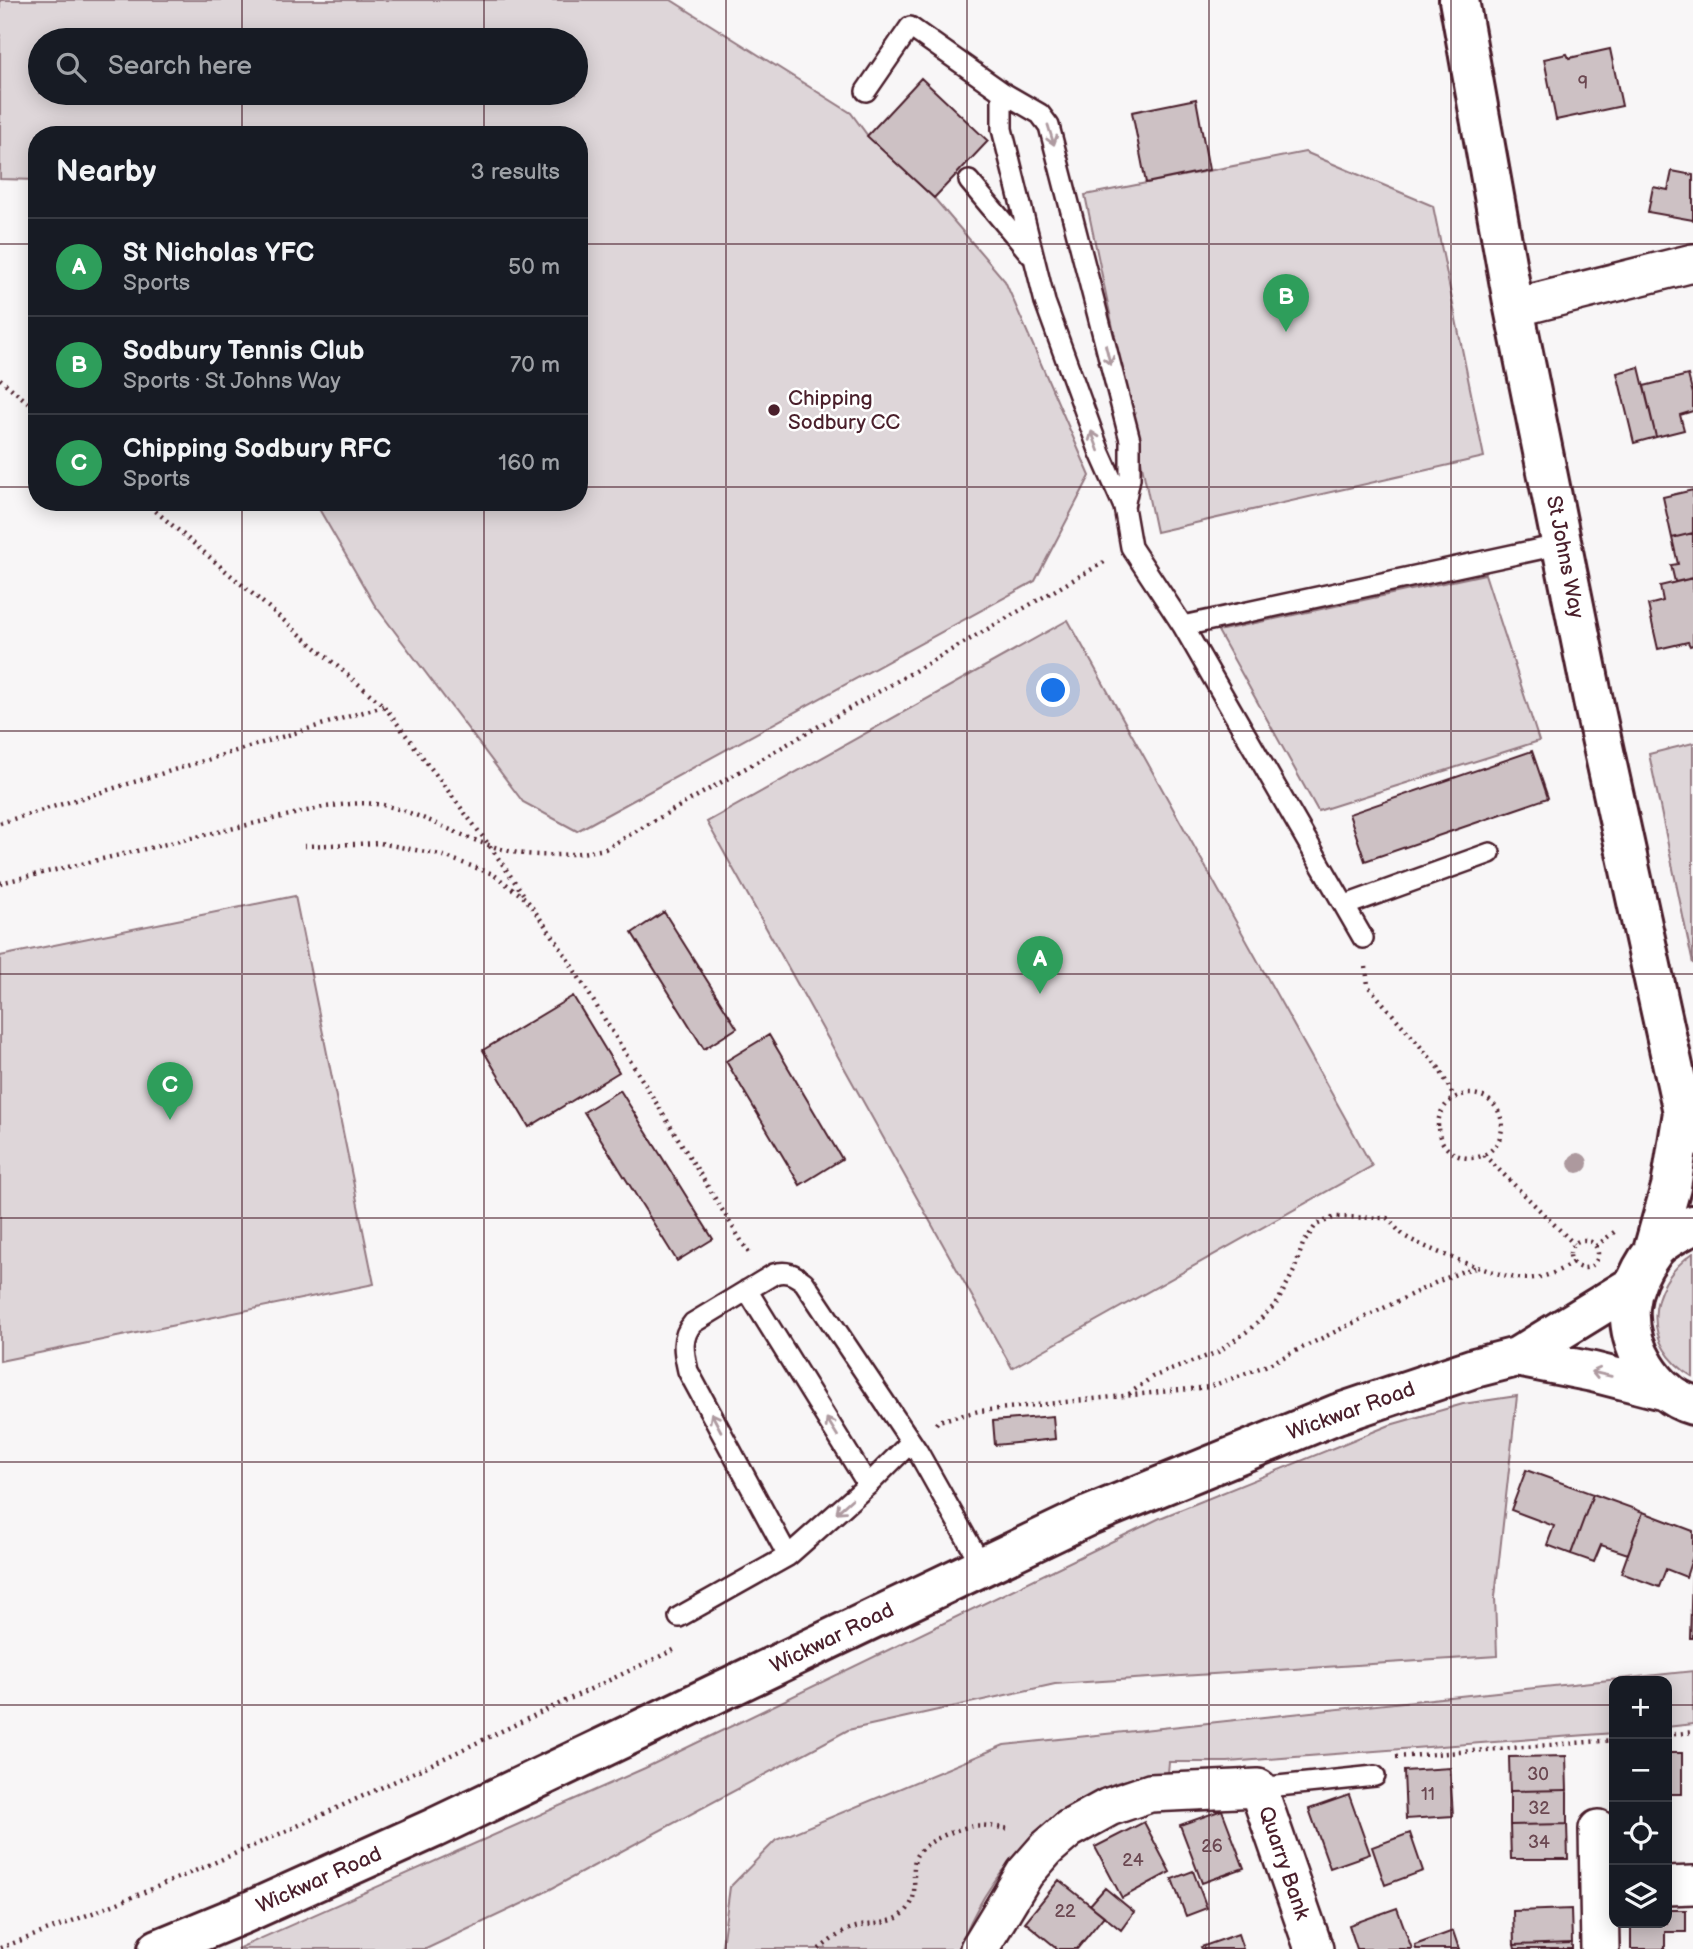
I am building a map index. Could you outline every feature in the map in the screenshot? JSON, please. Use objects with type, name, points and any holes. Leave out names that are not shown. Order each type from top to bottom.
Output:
[{"type":"main road","name":"St Johns Way","points":[[1459,0],[1514,308],[1595,710],[1688,1124],[1653,1251]]},
{"type":"main road","name":"Wickwar Road","points":[[1680,1398],[1646,1368],[1633,1340],[1630,1308],[1634,1285],[1653,1251],[1693,1224]]},
{"type":"main road","name":"Wickwar Road","points":[[158,1949],[434,1828],[1090,1515],[1274,1438],[1433,1381],[1517,1357],[1634,1285]]},
{"type":"main road","name":"Wickwar Road","points":[[1517,1357],[1593,1373],[1680,1398]]},
{"type":"street","points":[[1514,308],[1693,262]]},
{"type":"street","name":"Quarry Bank","points":[[979,1949],[1025,1873],[1046,1849],[1069,1829],[1110,1807],[1150,1793],[1258,1788],[1314,1949]]},
{"type":"street","points":[[1598,1829],[1606,1887],[1600,1949]]},
{"type":"street","points":[[1672,1886],[1693,1885]]},
{"type":"lane","points":[[866,91],[910,27],[1002,92],[1040,114],[1049,126],[1129,440],[1130,478],[1124,508]]},
{"type":"lane","points":[[1002,92],[1002,130],[1034,258],[1054,327],[1100,453],[1124,508],[1131,547],[1184,626],[1363,938]]},
{"type":"lane","points":[[969,181],[1034,258]]},
{"type":"lane","points":[[1184,626],[1563,544]]},
{"type":"lane","points":[[1346,905],[1490,853]]},
{"type":"lane","points":[[788,1556],[688,1371],[684,1338],[693,1323],[780,1272],[790,1273],[804,1282],[914,1447],[982,1566]]},
{"type":"lane","points":[[747,1290],[868,1485]]},
{"type":"lane","points":[[679,1617],[788,1556],[914,1447]]},
{"type":"lane","points":[[1258,1788],[1376,1776]]},
{"type":"path","points":[[0,379],[28,402]]},
{"type":"path","points":[[156,511],[384,706],[489,845],[557,942],[766,1279]]},
{"type":"path","points":[[0,883],[324,807],[362,803],[382,805],[489,845],[524,853],[566,856],[605,849],[1131,547]]},
{"type":"path","points":[[0,823],[384,706]]},
{"type":"path","points":[[303,846],[380,843],[441,855],[492,874],[527,899]]},
{"type":"path","points":[[1363,938],[1368,986],[1439,1069],[1454,1097]]},
{"type":"path","points":[[1474,1094],[1484,1097],[1493,1102],[1498,1111],[1502,1131],[1492,1149],[1484,1155],[1462,1158],[1451,1153],[1444,1145],[1439,1135],[1439,1113],[1454,1097],[1474,1094]]},
{"type":"path","points":[[1484,1155],[1574,1244]]},
{"type":"path","points":[[1128,1395],[1152,1377],[1218,1352],[1249,1330],[1277,1303],[1294,1270],[1303,1244],[1315,1225],[1335,1217],[1387,1217],[1404,1236],[1479,1267],[1517,1278],[1541,1278],[1573,1262]]},
{"type":"path","points":[[1584,1240],[1593,1242],[1597,1246],[1598,1257],[1595,1263],[1586,1268],[1573,1262],[1570,1254],[1574,1244],[1584,1240]]},
{"type":"path","points":[[914,1447],[939,1421],[979,1411],[1209,1387],[1265,1366],[1463,1270],[1479,1267]]},
{"type":"path","points":[[0,1948],[86,1917],[275,1837],[688,1644]]},
{"type":"path","points":[[1672,1734],[1693,1732]]},
{"type":"path","points":[[1376,1776],[1394,1757],[1609,1740]]},
{"type":"path","points":[[819,1949],[854,1927],[895,1919],[907,1910],[913,1899],[915,1860],[919,1850],[959,1829],[976,1825],[1025,1832],[1046,1849]]},
{"type":"shaded area","points":[[0,0],[671,0],[851,113],[868,136],[934,198],[1005,281],[1090,476],[1035,581],[577,831],[523,802],[374,604],[320,511],[588,511],[588,126],[28,126],[28,180],[0,179]]},
{"type":"shaded area","points":[[1305,152],[1433,206],[1484,457],[1156,532],[1085,195]]},
{"type":"shaded area","points":[[1485,574],[1539,741],[1318,811],[1218,631]]},
{"type":"shaded area","points":[[1068,620],[1372,1166],[1012,1368],[707,822]]},
{"type":"shaded area","points":[[1693,743],[1693,964],[1649,754]]},
{"type":"shaded area","points":[[295,896],[374,1284],[0,1361],[0,956]]},
{"type":"shaded area","points":[[1693,1253],[1693,1377],[1676,1364],[1664,1349],[1657,1332],[1656,1315],[1658,1298],[1666,1282],[1677,1266]]},
{"type":"shaded area","points":[[1517,1396],[1495,1597],[1497,1656],[1055,1684],[848,1730],[532,1899],[426,1949],[237,1949],[645,1768],[1160,1518],[1390,1425],[1463,1404]]},
{"type":"shaded area","points":[[1693,1671],[1693,1724],[1672,1726],[1672,1676],[1646,1676]]},
{"type":"shaded area","points":[[1609,1680],[1609,1733],[1228,1762],[1169,1762],[1168,1773],[1116,1783],[1064,1811],[1020,1850],[985,1896],[959,1949],[723,1949],[730,1887],[776,1840],[1004,1745]]},
{"type":"building","points":[[1610,49],[1622,106],[1556,120],[1544,59],[1567,54],[1569,58]]},
{"type":"building","points":[[921,78],[988,141],[934,198],[867,136]]},
{"type":"building","points":[[1196,99],[1209,170],[1146,183],[1132,112]]},
{"type":"building","points":[[1672,171],[1693,175],[1693,220],[1648,212],[1653,187],[1668,190]]},
{"type":"building","points":[[1639,367],[1656,437],[1634,443],[1617,373]]},
{"type":"building","points":[[1688,375],[1693,394],[1693,411],[1680,415],[1684,430],[1656,437],[1644,386]]},
{"type":"building","points":[[1693,490],[1693,533],[1672,538],[1663,497]]},
{"type":"building","points":[[1693,533],[1693,578],[1675,582],[1671,565],[1678,564],[1672,538]]},
{"type":"building","points":[[1693,578],[1693,645],[1690,646],[1688,642],[1658,649],[1648,605],[1663,601],[1660,586]]},
{"type":"building","points":[[1532,751],[1548,798],[1365,861],[1349,814]]},
{"type":"building","points":[[664,912],[737,1028],[704,1049],[632,933]]},
{"type":"building","points":[[573,996],[619,1072],[529,1127],[483,1050]]},
{"type":"building","points":[[769,1035],[842,1159],[800,1185],[726,1061]]},
{"type":"building","points":[[620,1090],[713,1239],[677,1261],[584,1112]]},
{"type":"building","points":[[1053,1416],[1055,1439],[995,1445],[993,1421]]},
{"type":"building","points":[[1526,1470],[1593,1494],[1571,1554],[1547,1545],[1554,1526],[1511,1510]]},
{"type":"building","points":[[1593,1494],[1643,1512],[1628,1554],[1601,1545],[1594,1562],[1571,1554]]},
{"type":"building","points":[[1643,1512],[1693,1531],[1693,1556],[1686,1577],[1666,1569],[1659,1587],[1621,1573]]},
{"type":"building","points":[[1692,1574],[1693,1638],[1690,1638]]},
{"type":"building","points":[[1672,1753],[1682,1753],[1682,1794],[1672,1794]]},
{"type":"building","points":[[1566,1756],[1567,1790],[1510,1791],[1509,1757]]},
{"type":"building","points":[[1450,1768],[1453,1816],[1406,1819],[1404,1771]]},
{"type":"building","points":[[1567,1790],[1567,1824],[1510,1825],[1510,1791]]},
{"type":"building","points":[[1349,1795],[1370,1854],[1330,1868],[1309,1809]]},
{"type":"building","points":[[1222,1810],[1244,1868],[1202,1883],[1180,1825]]},
{"type":"building","points":[[1144,1822],[1170,1872],[1122,1898],[1095,1847]]},
{"type":"building","points":[[1567,1824],[1568,1859],[1511,1859],[1510,1825]]},
{"type":"building","points":[[1410,1833],[1423,1871],[1385,1885],[1372,1847]]},
{"type":"building","points":[[1193,1871],[1207,1908],[1186,1916],[1172,1879]]},
{"type":"building","points":[[1059,1880],[1104,1916],[1077,1949],[1058,1949],[1025,1922]]},
{"type":"building","points":[[1105,1888],[1134,1912],[1121,1930],[1090,1905]]},
{"type":"building","points":[[1397,1908],[1412,1949],[1357,1949],[1349,1925]]},
{"type":"building","points":[[1571,1909],[1572,1943],[1514,1945],[1513,1911]]},
{"type":"building","points":[[1672,1910],[1686,1910],[1686,1932],[1665,1932],[1665,1949],[1631,1949],[1631,1928],[1672,1928]]},
{"type":"building","points":[[1453,1931],[1459,1949],[1416,1949],[1415,1945]]},
{"type":"building","points":[[1238,1934],[1243,1949],[1201,1947]]},
{"type":"building","points":[[1572,1943],[1572,1949],[1515,1949],[1514,1945]]},
{"type":"place","name":"Sodbury Tennis Club","points":[[1286,332]]},
{"type":"place","name":"Chipping Sodbury CC","points":[[774,410]]},
{"type":"place","name":"St Nicholas YFC","points":[[1040,994]]},
{"type":"place","name":"Chipping Sodbury RFC","points":[[170,1120]]}]
